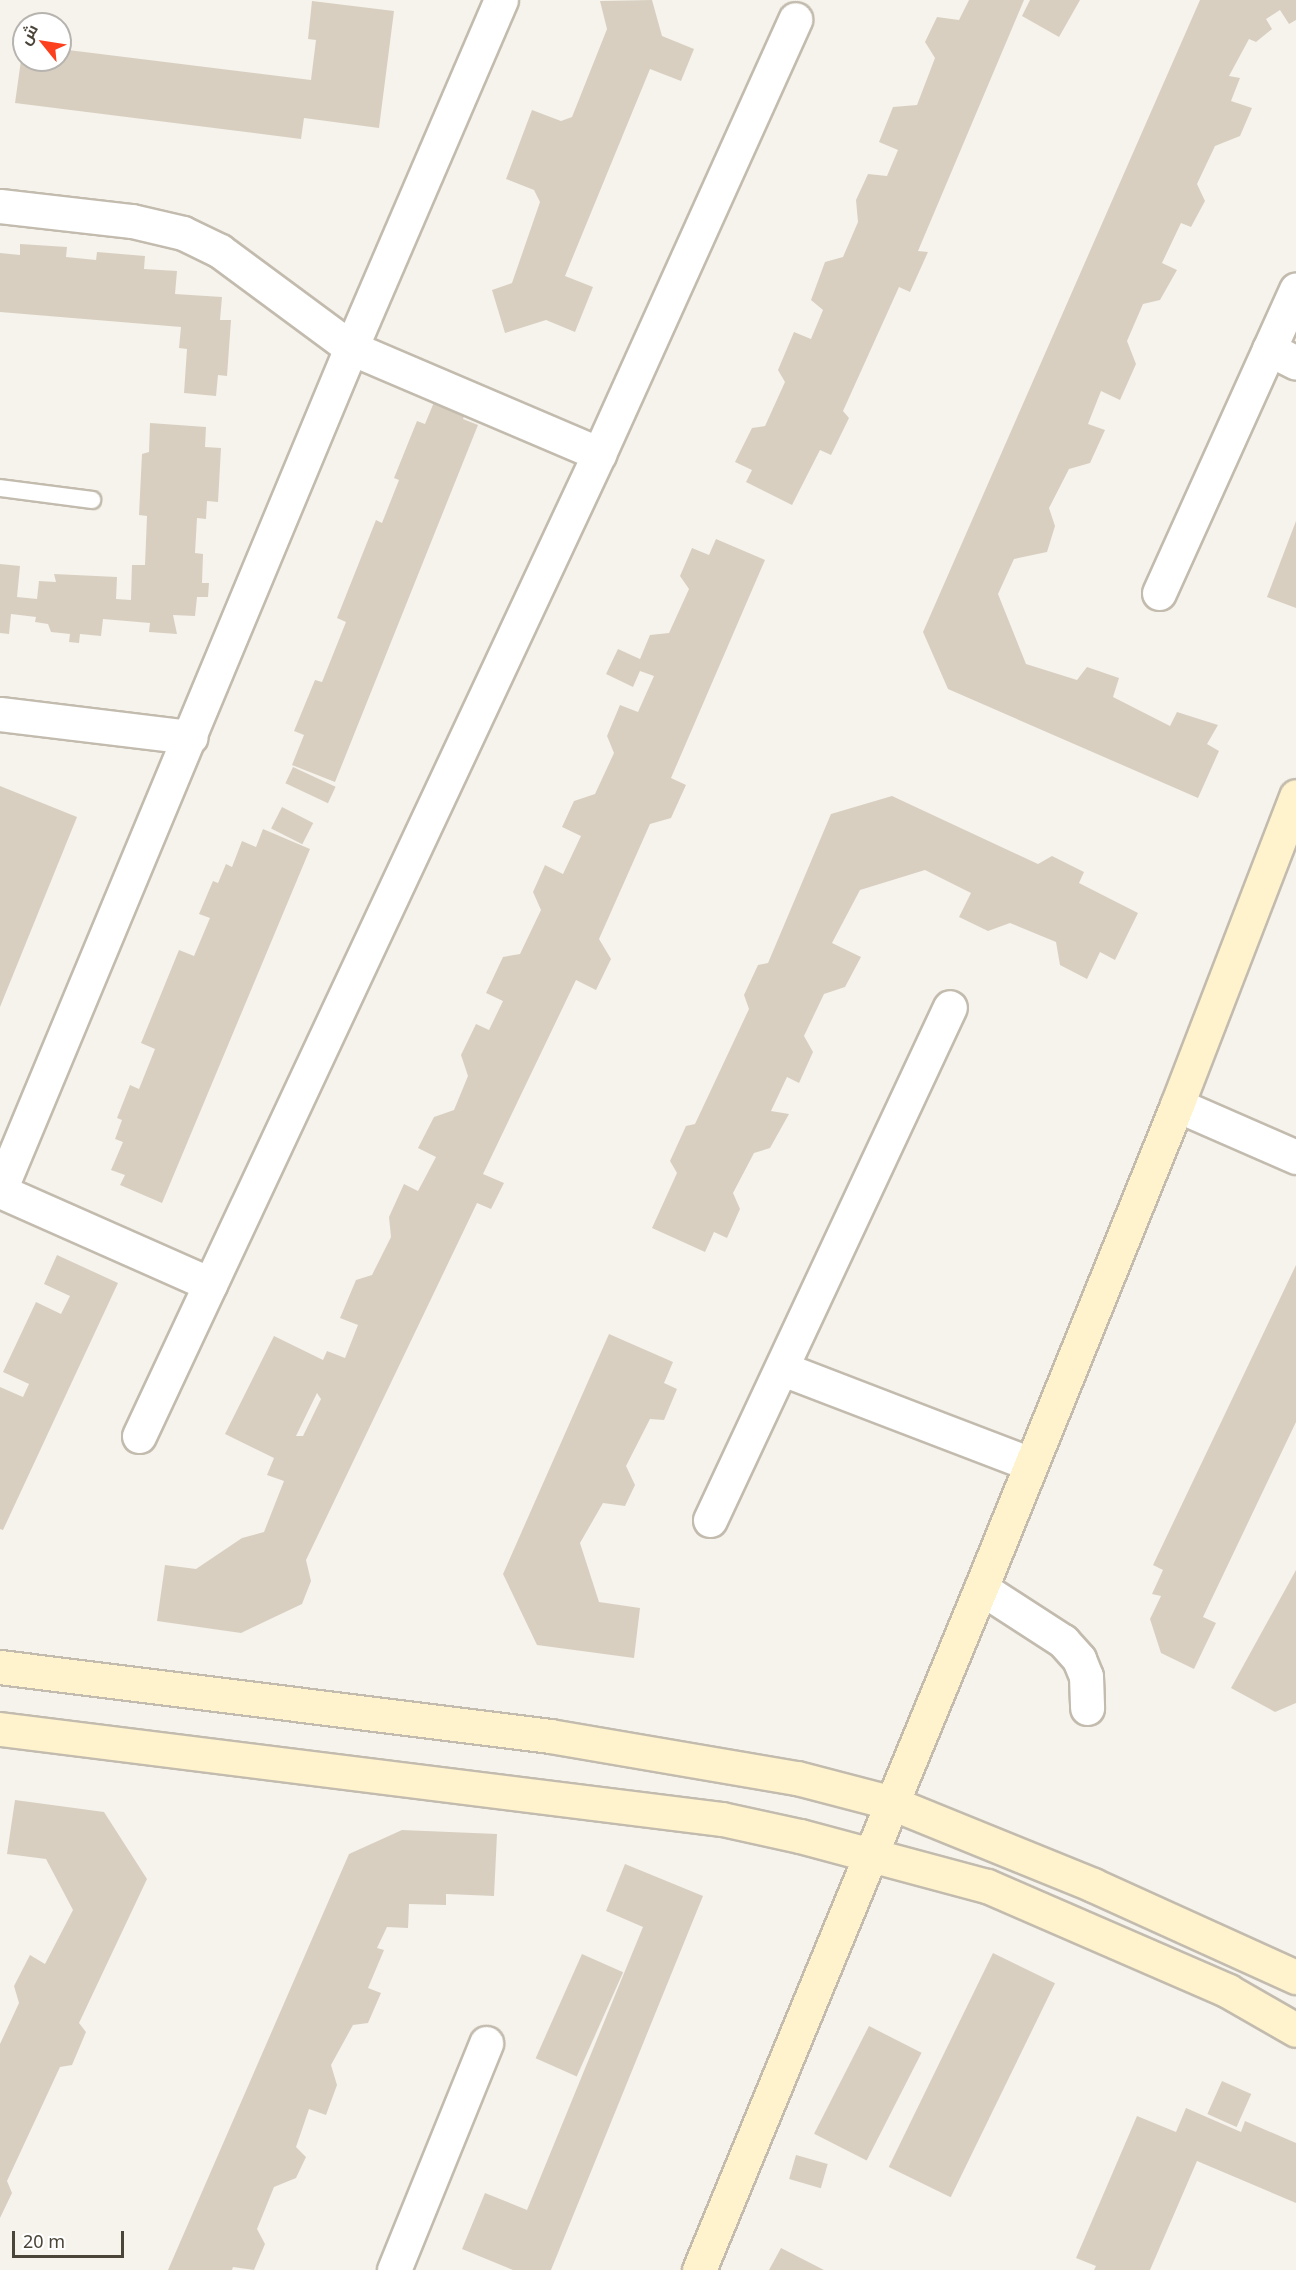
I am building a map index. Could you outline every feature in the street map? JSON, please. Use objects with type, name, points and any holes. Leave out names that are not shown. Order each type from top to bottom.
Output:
[{"type":"street","points":[[210,1284],[0,1191],[351,348],[501,0]]},
{"type":"street","points":[[139,1436],[598,454],[795,19]]},
{"type":"street","points":[[0,206],[132,221],[183,233],[220,251],[351,348],[598,454]]},
{"type":"street","points":[[1159,593],[1282,356],[1296,290]]},
{"type":"street","points":[[0,714],[190,737]]},
{"type":"street","points":[[699,2270],[889,1802],[981,1588],[1177,1105],[1296,796]]},
{"type":"street","points":[[710,1520],[783,1369],[950,1007]]},
{"type":"street","points":[[1177,1105],[1296,1157]]},
{"type":"street","points":[[783,1369],[1030,1464]]},
{"type":"street","points":[[981,1588],[1063,1641],[1074,1653],[1086,1676],[1087,1708]]},
{"type":"street","points":[[0,1667],[550,1736],[797,1778],[889,1802],[1093,1885],[1296,1977]]},
{"type":"street","points":[[0,1728],[722,1819],[869,1854],[987,1886],[1228,1991],[1296,2030]]},
{"type":"street","points":[[394,2270],[486,2043]]},
{"type":"lane","points":[[0,489],[92,500]]},
{"type":"building","points":[[652,0],[662,36],[694,49],[681,81],[650,69],[565,276],[593,287],[575,332],[546,320],[505,333],[492,290],[512,283],[540,202],[534,190],[506,179],[532,110],[561,121],[572,117],[607,29],[600,1]]},
{"type":"building","points":[[969,0],[1024,0],[918,251],[928,252],[910,292],[899,287],[843,411],[849,418],[831,455],[820,450],[792,505],[746,482],[752,470],[735,462],[752,428],[765,426],[785,382],[778,370],[794,332],[811,339],[823,310],[811,300],[825,262],[843,257],[858,222],[856,200],[868,174],[887,176],[898,150],[879,142],[893,107],[917,105],[935,58],[925,42],[937,17],[959,20]]},
{"type":"building","points":[[1030,0],[1080,0],[1059,37],[1022,16]]},
{"type":"building","points":[[1200,0],[1296,0],[1296,20],[1289,24],[1280,10],[1266,19],[1272,29],[1256,42],[1249,39],[1229,76],[1240,78],[1231,101],[1252,108],[1240,136],[1215,146],[1197,184],[1205,201],[1191,227],[1181,223],[1162,263],[1177,270],[1160,300],[1143,304],[1127,341],[1136,364],[1120,400],[1101,391],[1088,424],[1105,430],[1090,463],[1069,469],[1049,508],[1055,526],[1047,552],[1014,559],[998,594],[1026,664],[1077,680],[1087,667],[1119,678],[1113,697],[1170,726],[1177,712],[1218,725],[1207,744],[1219,751],[1198,798],[948,689],[923,632]]},
{"type":"building","points":[[312,1],[394,11],[379,128],[304,118],[301,139],[15,103],[19,72],[72,72],[72,50],[311,80],[316,40],[308,39]]},
{"type":"building","points":[[20,244],[67,247],[66,257],[96,260],[97,252],[145,256],[144,269],[177,271],[175,294],[222,297],[220,320],[231,320],[227,376],[218,375],[216,396],[184,393],[187,349],[179,348],[181,327],[0,312],[0,253],[20,255]]},
{"type":"building","points":[[437,395],[467,407],[463,419],[478,425],[335,782],[292,765],[304,735],[294,731],[315,680],[322,682],[346,622],[337,618],[376,520],[382,523],[399,480],[394,478],[417,421],[425,424]]},
{"type":"building","points":[[150,423],[206,427],[205,447],[221,448],[218,502],[207,501],[206,519],[197,518],[195,553],[203,554],[202,583],[209,583],[208,597],[197,597],[195,616],[173,615],[177,634],[149,632],[150,623],[103,619],[101,636],[80,634],[79,643],[69,642],[70,634],[51,632],[48,624],[35,622],[36,617],[11,614],[9,634],[0,633],[0,564],[20,566],[17,597],[37,599],[39,581],[56,582],[54,574],[117,577],[116,599],[131,600],[132,565],[145,565],[147,516],[139,515],[142,454],[149,452]]},
{"type":"building","points":[[1296,521],[1296,608],[1267,597]]},
{"type":"building","points":[[716,539],[765,560],[671,778],[686,785],[671,818],[650,824],[599,939],[611,959],[596,990],[576,980],[483,1174],[504,1183],[491,1209],[477,1203],[306,1560],[311,1581],[302,1604],[241,1633],[157,1621],[165,1565],[196,1569],[242,1538],[264,1532],[284,1481],[267,1475],[274,1458],[225,1434],[274,1336],[323,1360],[327,1351],[345,1358],[358,1325],[340,1318],[356,1280],[372,1275],[391,1237],[389,1217],[404,1184],[418,1191],[436,1157],[418,1148],[434,1117],[454,1110],[468,1076],[461,1055],[476,1024],[489,1030],[503,1001],[486,993],[503,957],[520,954],[541,910],[533,892],[545,865],[563,874],[581,836],[562,827],[574,801],[595,794],[614,753],[607,736],[620,705],[638,712],[654,676],[640,671],[633,687],[606,674],[618,649],[640,659],[650,635],[669,633],[689,589],[680,576],[692,548],[709,555]],"holes":[[[317,1393],[321,1399],[303,1436],[296,1436]]]},
{"type":"building","points":[[293,767],[336,787],[328,803],[285,783]]},
{"type":"building","points":[[0,786],[77,817],[0,1007]]},
{"type":"building","points":[[892,796],[1038,864],[1052,856],[1084,872],[1079,883],[1138,913],[1115,960],[1100,952],[1087,979],[1060,965],[1056,942],[1010,923],[988,931],[959,917],[971,893],[925,870],[860,890],[832,943],[861,957],[845,987],[824,994],[804,1036],[813,1052],[799,1083],[787,1077],[771,1111],[789,1114],[770,1148],[754,1153],[733,1193],[740,1209],[727,1238],[714,1232],[705,1252],[652,1228],[677,1173],[670,1161],[686,1126],[695,1124],[749,1009],[744,995],[758,965],[768,963],[831,814]]},
{"type":"building","points":[[282,807],[313,823],[302,844],[271,828]]},
{"type":"building","points":[[263,829],[310,849],[162,1203],[120,1185],[125,1175],[111,1170],[123,1142],[115,1139],[122,1120],[117,1118],[130,1085],[139,1089],[155,1049],[141,1043],[179,950],[194,956],[210,918],[199,914],[213,881],[218,883],[226,864],[232,867],[242,841],[256,847]]},
{"type":"building","points":[[57,1255],[118,1283],[3,1530],[0,1529],[0,1387],[23,1397],[29,1384],[3,1372],[36,1302],[61,1314],[70,1296],[44,1284]]},
{"type":"building","points":[[1296,1265],[1296,1422],[1203,1617],[1216,1623],[1194,1669],[1161,1653],[1150,1619],[1161,1596],[1152,1594],[1163,1570],[1153,1565]]},
{"type":"building","points":[[609,1334],[673,1362],[664,1383],[677,1389],[664,1420],[650,1419],[626,1466],[635,1485],[625,1506],[603,1503],[580,1543],[599,1602],[640,1608],[634,1658],[537,1645],[503,1574]]},
{"type":"building","points":[[1296,1570],[1296,1703],[1275,1712],[1231,1688]]},
{"type":"building","points":[[15,1800],[104,1812],[147,1879],[79,2023],[86,2032],[72,2065],[60,2067],[7,2181],[12,2193],[0,2218],[0,2044],[19,2003],[14,1986],[30,1955],[45,1964],[73,1910],[46,1859],[7,1854]]},
{"type":"building","points":[[402,1830],[497,1834],[494,1896],[446,1894],[446,1905],[409,1904],[408,1928],[387,1927],[377,1948],[384,1950],[368,1988],[381,1993],[368,2023],[353,2025],[331,2065],[337,2085],[326,2115],[309,2109],[296,2147],[306,2157],[296,2178],[274,2187],[257,2229],[265,2244],[254,2270],[233,2267],[232,2270],[168,2270],[349,1854]]},
{"type":"building","points":[[625,1864],[703,1896],[551,2270],[513,2270],[462,2249],[485,2193],[527,2210],[643,1927],[606,1911]]},
{"type":"building","points":[[993,1953],[1055,1983],[951,2197],[889,2167]]},
{"type":"building","points":[[582,1954],[623,1972],[577,2076],[536,2058]]},
{"type":"building","points":[[869,2026],[922,2053],[867,2161],[814,2134]]},
{"type":"building","points":[[1222,2081],[1251,2094],[1237,2127],[1207,2114]]},
{"type":"building","points":[[1186,2108],[1241,2132],[1245,2121],[1296,2143],[1296,2203],[1197,2161],[1150,2270],[1094,2270],[1096,2266],[1076,2258],[1137,2116],[1176,2132]]},
{"type":"building","points":[[796,2155],[828,2164],[821,2188],[789,2179]]},
{"type":"building","points":[[781,2248],[824,2270],[769,2270]]}]
